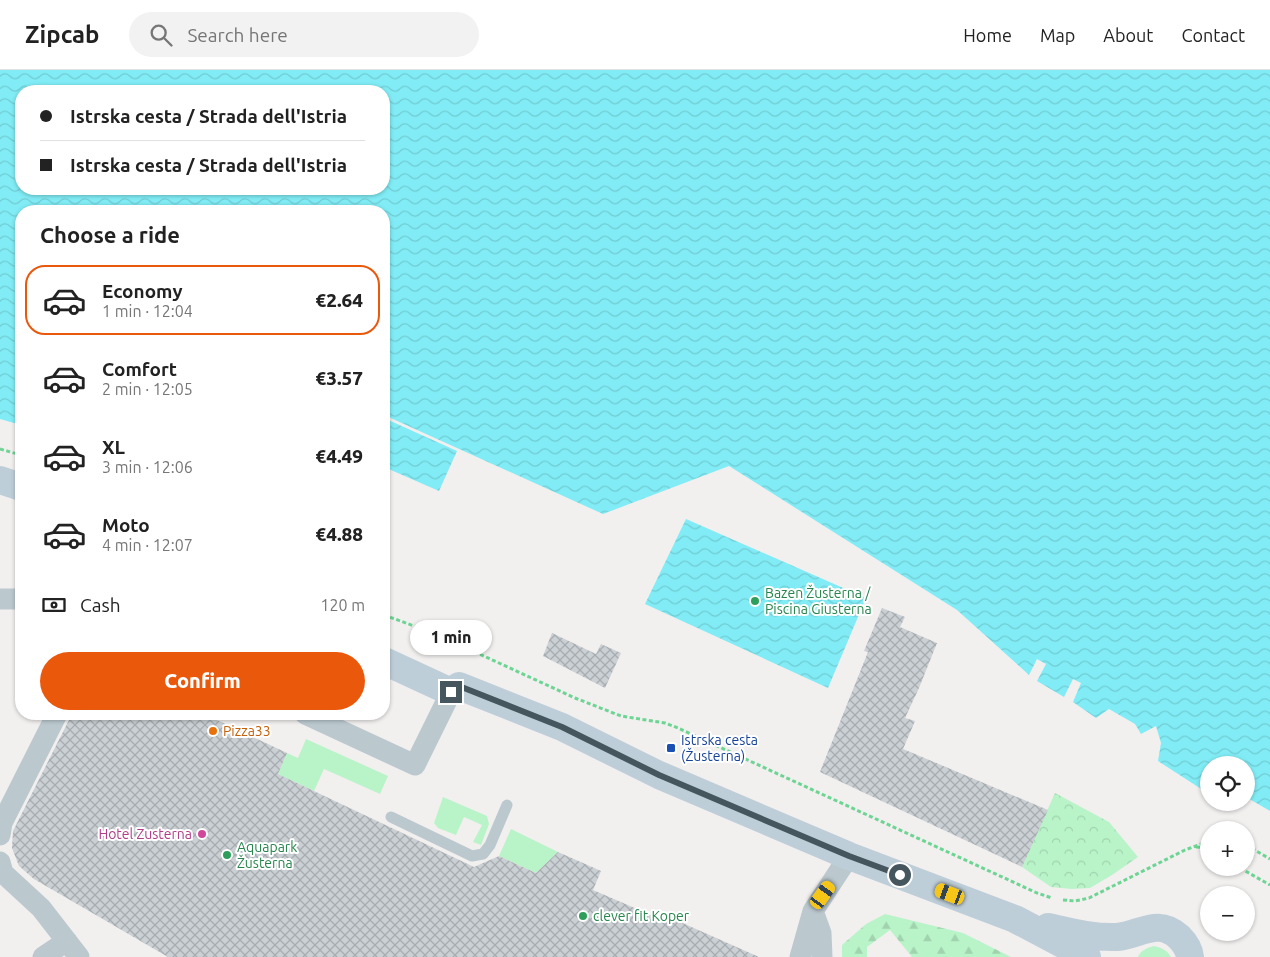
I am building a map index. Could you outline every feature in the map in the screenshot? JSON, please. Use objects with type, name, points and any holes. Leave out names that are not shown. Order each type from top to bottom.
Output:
[{"type":"street","points":[[0,480],[15,485]]},
{"type":"street","points":[[0,599],[15,599]]},
{"type":"street","points":[[390,665],[451,692]]},
{"type":"street","points":[[318,720],[416,765],[451,692],[459,686],[562,727],[659,775],[849,856],[1015,919],[1087,957]]},
{"type":"street","points":[[0,835],[2,823],[54,720]]},
{"type":"street","points":[[800,957],[813,911],[849,856]]},
{"type":"street","points":[[0,862],[3,873],[41,908],[73,949],[42,957]]},
{"type":"street","points":[[813,911],[821,933],[822,957]]},
{"type":"street","points":[[1015,919],[1072,932],[1117,937],[1127,946],[1144,929],[1155,927],[1176,935],[1185,943],[1190,957]]},
{"type":"lane","points":[[391,817],[472,856],[483,854],[490,845],[507,806]]},
{"type":"path","points":[[0,449],[15,453]]},
{"type":"path","points":[[390,617],[436,634],[575,698],[621,716],[664,723],[678,728],[1050,898],[1075,901],[1089,898],[1200,844]]},
{"type":"path","points":[[1193,847],[1200,847]]},
{"type":"path","points":[[1255,850],[1270,859]]},
{"type":"path","points":[[1254,876],[1270,885]]},
{"type":"green space","points":[[306,739],[388,776],[380,794],[324,769],[314,791],[278,774],[287,753],[298,758]]},
{"type":"green space","points":[[1055,793],[1109,822],[1138,857],[1090,888],[1051,887],[1022,867]]},
{"type":"green space","points":[[443,797],[487,816],[489,824],[481,845],[473,842],[482,825],[464,817],[456,835],[438,828],[434,823]]},
{"type":"green space","points":[[511,829],[558,852],[536,873],[499,856]]},
{"type":"green space","points":[[885,914],[963,933],[1011,957],[912,957],[890,930],[867,947],[867,957],[842,957],[842,945],[866,924]]},
{"type":"green space","points":[[1154,946],[1164,950],[1171,957],[1138,957],[1143,951]]},
{"type":"water","points":[[0,70],[1270,70],[1270,811],[1255,802],[1255,756],[1200,756],[1200,788],[1158,761],[1161,743],[1156,726],[1141,734],[1135,724],[1109,709],[1096,718],[1073,702],[1081,683],[1073,679],[1064,697],[1037,681],[1046,664],[1037,659],[1029,675],[957,610],[729,466],[603,514],[390,418],[390,205],[15,205],[15,423],[0,419]]},
{"type":"water","points":[[390,421],[457,451],[439,491],[390,470]]},
{"type":"water","name":"Bazen Žusterna / Piscina Giusterna","points":[[686,519],[866,598],[828,688],[645,604]]},
{"type":"building","points":[[882,608],[905,617],[900,627],[937,643],[905,718],[915,721],[903,749],[1048,810],[1022,867],[820,772],[868,652],[864,651]]},
{"type":"building","points":[[552,633],[596,654],[601,644],[621,653],[605,688],[543,656]]},
{"type":"building","points":[[69,720],[217,720],[287,753],[278,774],[474,867],[499,856],[536,873],[558,852],[601,871],[593,890],[667,922],[669,917],[759,957],[168,957],[34,879],[19,866],[12,848],[13,831]]},
{"type":"place","name":"Bazen Žusterna / Piscina Giusterna","points":[[755,601]]},
{"type":"place","name":"Pizza33","points":[[213,731]]},
{"type":"place","name":"Istrska cesta (Žusterna)","points":[[671,748]]},
{"type":"place","name":"Hotel Zusterna","points":[[202,834]]},
{"type":"place","name":"Aquapark Žusterna","points":[[227,855]]},
{"type":"place","name":"clever fit Koper","points":[[583,916]]},
{"type":"route","points":[[451,692],[459,686],[562,727],[659,775],[849,856],[900,875]]}]
